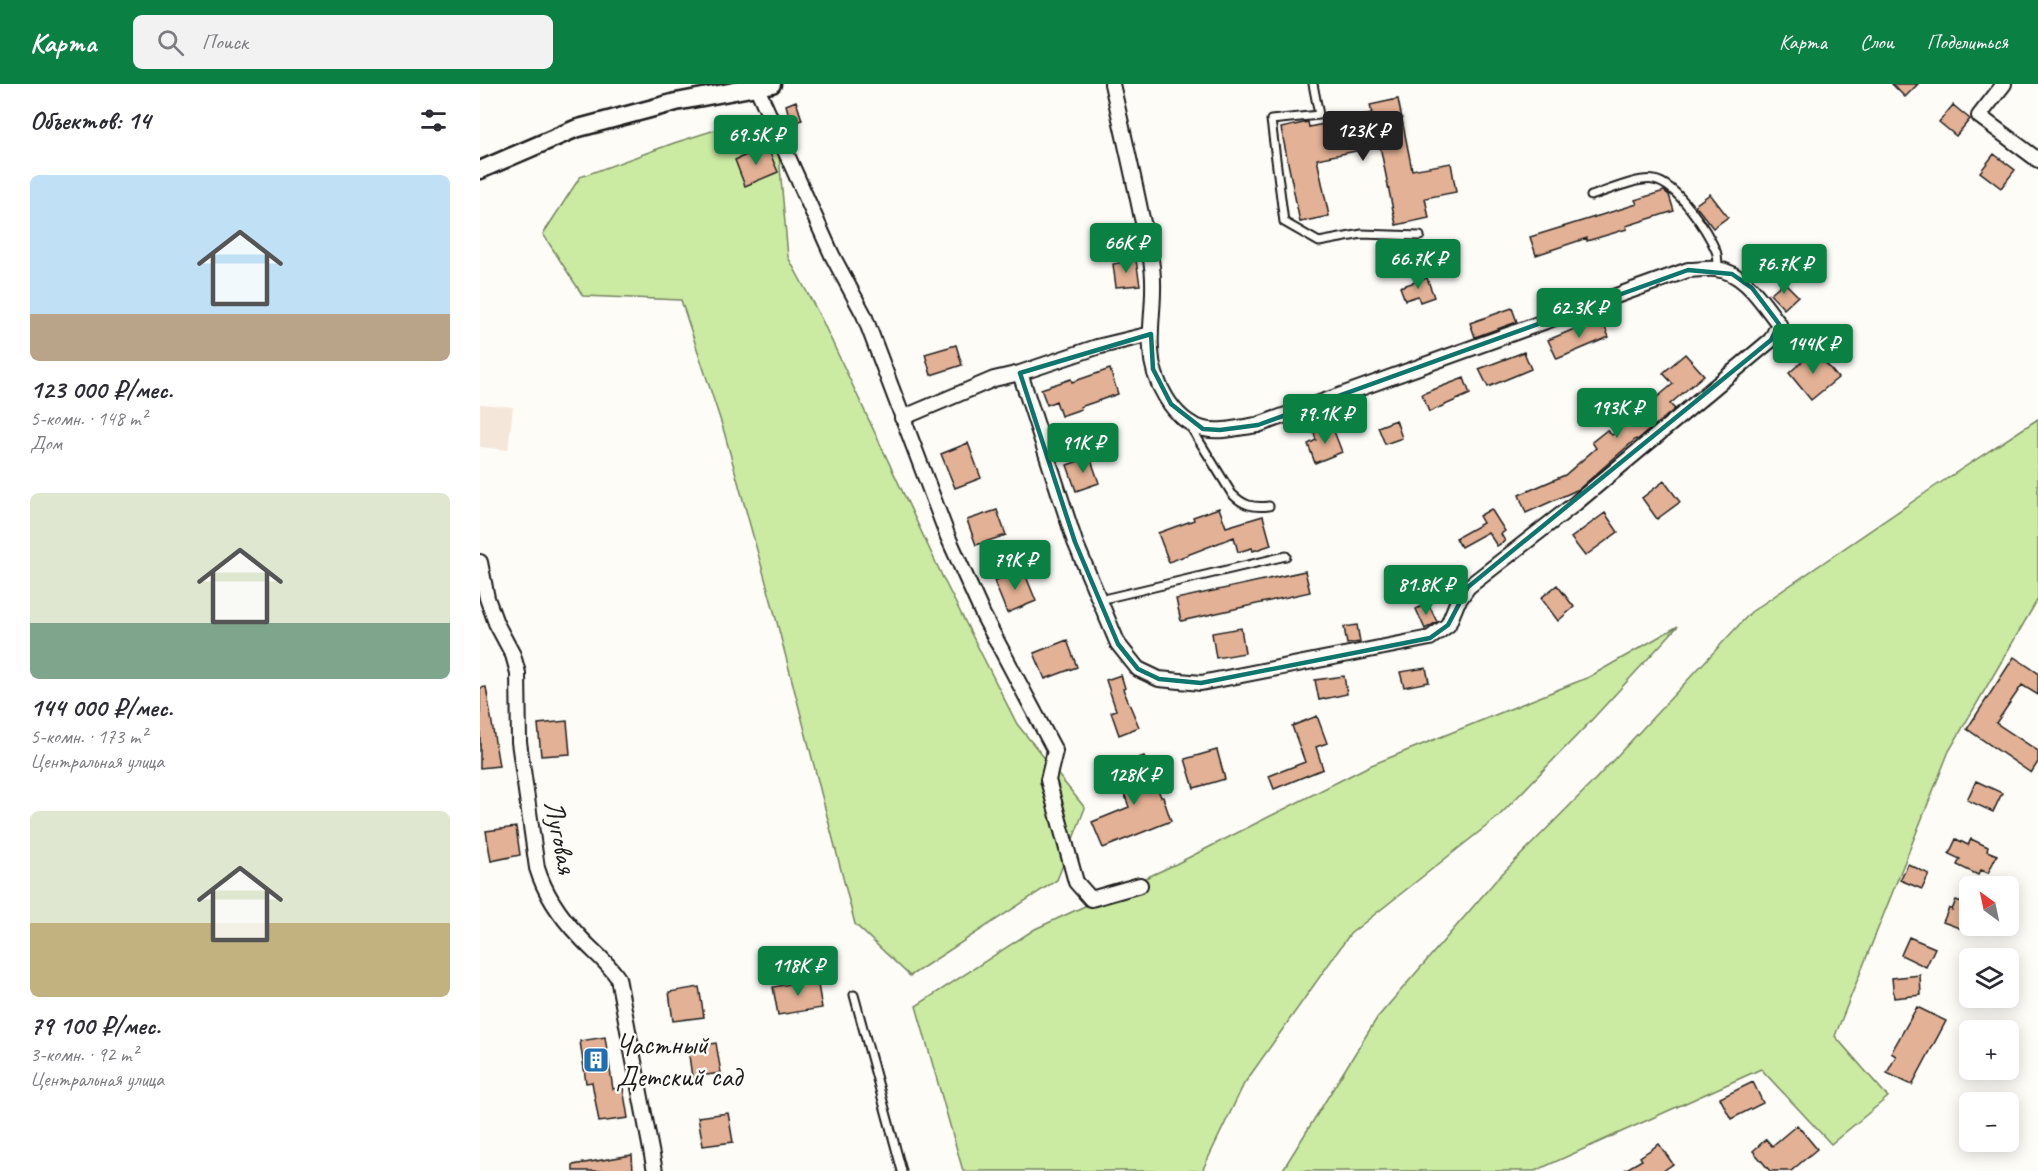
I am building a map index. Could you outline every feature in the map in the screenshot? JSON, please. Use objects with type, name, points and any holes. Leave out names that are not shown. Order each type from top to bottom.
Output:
[{"type":"street","points":[[1020,373],[1076,542],[1118,644],[1138,669],[1159,679],[1201,683],[1430,638],[1448,625],[1457,603],[1468,587],[1576,503],[1771,340],[1779,324],[1752,288],[1732,274],[1718,269],[1688,270],[1258,425],[1220,430],[1203,429],[1185,419],[1171,404],[1153,369],[1152,266],[1112,84]]},
{"type":"street","points":[[2004,84],[1979,116],[2038,160]]},
{"type":"street","points":[[480,170],[575,129],[676,102],[765,86],[832,255],[864,315],[948,537],[983,615],[1056,751],[1048,780],[1076,882],[1091,899],[1140,885]]},
{"type":"street","points":[[902,418],[994,379],[1020,373],[1097,347],[1151,334]]},
{"type":"street","name":"Луговая","points":[[480,562],[487,598],[496,623],[513,655],[518,673],[519,742],[537,868],[551,903],[579,937],[606,961],[618,978],[655,1171]]},
{"type":"lane","points":[[1313,84],[1319,115],[1270,120],[1284,222],[1319,242],[1362,234],[1420,236]]},
{"type":"lane","points":[[1592,196],[1643,180],[1655,180],[1667,186],[1687,204],[1717,253],[1718,269]]},
{"type":"lane","points":[[1185,419],[1232,494],[1241,502],[1255,508],[1269,506]]},
{"type":"lane","points":[[1099,600],[1286,556]]},
{"type":"lane","points":[[854,995],[902,1171]]},
{"type":"highlighted area","points":[[1688,270],[1732,274],[1752,288],[1779,324],[1771,340],[1468,587],[1448,625],[1430,638],[1201,683],[1159,679],[1138,669],[1118,644],[1075,542],[1020,373],[1151,334],[1153,369],[1171,404],[1203,429],[1220,430],[1258,425]]},
{"type":"shaded area","points":[[480,404],[513,407],[508,450],[480,447]]},
{"type":"green space","points":[[775,111],[788,257],[821,318],[945,582],[1017,724],[1085,808],[1057,880],[910,976],[855,924],[774,611],[723,428],[681,300],[583,296],[543,234],[580,177],[674,143]]},
{"type":"green space","points":[[2038,419],[2038,599],[1949,751],[1835,1036],[1888,1097],[1831,1144],[1761,1069],[1535,1171],[1282,1171],[1377,1018],[1497,879],[1591,784],[1751,612]]},
{"type":"green space","points":[[1678,626],[1498,817],[1350,934],[1244,1084],[1202,1171],[963,1171],[916,1006],[1035,929],[1176,864],[1369,766],[1589,677]]},
{"type":"building","points":[[1892,84],[1918,84],[1905,97]]},
{"type":"building","points":[[1398,99],[1412,170],[1451,163],[1456,192],[1425,198],[1429,218],[1396,225],[1380,146],[1317,159],[1329,216],[1300,222],[1281,128],[1308,122],[1309,127],[1372,114],[1370,105]]},
{"type":"building","points":[[796,101],[802,120],[791,123],[786,105]]},
{"type":"building","points":[[1953,105],[1970,119],[1956,136],[1939,122]]},
{"type":"building","points":[[767,146],[778,172],[745,186],[735,160]]},
{"type":"building","points":[[1994,154],[2015,170],[2001,188],[1980,172]]},
{"type":"building","points":[[1664,191],[1669,195],[1674,211],[1626,226],[1627,229],[1587,241],[1587,238],[1536,255],[1530,237],[1637,204],[1635,200]]},
{"type":"building","points":[[1710,194],[1728,217],[1713,228],[1695,205]]},
{"type":"building","points":[[1136,260],[1140,285],[1116,287],[1113,264]]},
{"type":"building","points":[[1427,278],[1434,297],[1420,302],[1418,296],[1405,300],[1400,287]]},
{"type":"building","points":[[1784,282],[1798,296],[1784,309],[1770,294]]},
{"type":"building","points":[[1512,308],[1517,322],[1475,337],[1470,323]]},
{"type":"building","points":[[1601,318],[1609,337],[1557,359],[1548,340]]},
{"type":"building","points":[[956,345],[962,365],[931,375],[925,354]]},
{"type":"building","points":[[1815,350],[1838,378],[1811,400],[1789,373]]},
{"type":"building","points":[[1524,352],[1531,369],[1488,387],[1479,369]]},
{"type":"building","points":[[1685,354],[1704,375],[1670,404],[1675,409],[1636,439],[1579,489],[1526,513],[1519,495],[1565,475],[1596,448],[1592,442],[1607,430],[1612,435],[1673,384],[1663,373]]},
{"type":"building","points":[[1110,369],[1118,394],[1061,416],[1056,401],[1047,405],[1041,389],[1071,379],[1072,382]]},
{"type":"building","points":[[1464,378],[1470,394],[1429,412],[1422,394]]},
{"type":"building","points":[[1396,420],[1402,438],[1385,444],[1378,427]]},
{"type":"building","points":[[1332,426],[1342,452],[1315,463],[1308,444],[1316,440],[1314,433]]},
{"type":"building","points":[[968,443],[981,478],[955,488],[941,454]]},
{"type":"building","points":[[1090,457],[1099,483],[1076,491],[1067,465]]},
{"type":"building","points":[[1664,481],[1680,502],[1657,519],[1642,498]]},
{"type":"building","points":[[1219,508],[1226,527],[1263,516],[1271,545],[1253,551],[1252,548],[1238,552],[1234,537],[1169,562],[1158,533]]},
{"type":"building","points":[[1491,509],[1505,531],[1501,534],[1505,541],[1497,546],[1488,532],[1461,547],[1456,538],[1483,523],[1479,516]]},
{"type":"building","points":[[997,510],[1006,535],[976,545],[967,520]]},
{"type":"building","points":[[1605,513],[1618,532],[1585,556],[1571,538]]},
{"type":"building","points":[[1023,569],[1036,601],[1007,613],[994,581]]},
{"type":"building","points":[[1305,571],[1310,592],[1181,621],[1176,599]]},
{"type":"building","points":[[1557,585],[1574,607],[1558,621],[1541,598]]},
{"type":"building","points":[[1428,603],[1437,622],[1425,629],[1416,609]]},
{"type":"building","points":[[1357,625],[1360,642],[1347,644],[1344,627]]},
{"type":"building","points":[[1241,628],[1245,653],[1216,658],[1212,633]]},
{"type":"building","points":[[1067,640],[1077,667],[1045,679],[1034,653]]},
{"type":"building","points":[[2014,657],[2038,673],[2038,695],[2022,685],[1996,723],[2038,751],[2038,762],[2031,773],[1967,729]]},
{"type":"building","points":[[1426,668],[1429,682],[1404,687],[1400,672]]},
{"type":"building","points":[[1121,675],[1125,688],[1123,689],[1139,727],[1119,735],[1111,712],[1116,710],[1106,680]]},
{"type":"building","points":[[1344,676],[1347,694],[1319,700],[1315,680]]},
{"type":"building","points":[[486,687],[499,766],[480,768],[480,688]]},
{"type":"building","points":[[1317,716],[1327,743],[1316,747],[1323,769],[1274,789],[1269,776],[1305,762],[1292,726]]},
{"type":"building","points":[[567,721],[570,754],[541,756],[538,724]]},
{"type":"building","points":[[1217,750],[1225,779],[1194,788],[1185,759]]},
{"type":"building","points":[[1144,756],[1161,797],[1163,797],[1171,821],[1103,848],[1092,822],[1129,807],[1115,767]]},
{"type":"building","points":[[1976,781],[2002,793],[1993,812],[1967,800]]},
{"type":"building","points":[[516,827],[520,855],[491,861],[486,831]]},
{"type":"building","points":[[1956,839],[1968,845],[1971,839],[1988,847],[1987,851],[1997,855],[1988,873],[1981,870],[1978,875],[1957,865],[1960,859],[1949,854]]},
{"type":"building","points":[[1908,864],[1929,874],[1922,889],[1900,880]]},
{"type":"building","points":[[1956,900],[1959,901],[1959,928],[1943,922],[1949,908],[1952,910]]},
{"type":"building","points":[[1909,937],[1935,948],[1926,967],[1901,955]]},
{"type":"building","points":[[1920,975],[1921,995],[1894,998],[1892,978]]},
{"type":"building","points":[[817,979],[822,1008],[778,1015],[773,987]]},
{"type":"building","points":[[699,987],[704,1017],[673,1021],[669,992]]},
{"type":"building","points":[[1917,1007],[1946,1021],[1912,1085],[1887,1073],[1896,1056],[1891,1053]]},
{"type":"building","points":[[605,1037],[613,1089],[623,1088],[628,1118],[599,1122],[592,1082],[586,1083],[580,1041]]},
{"type":"building","points":[[716,1043],[721,1073],[692,1077],[688,1048]]},
{"type":"building","points":[[1753,1082],[1763,1103],[1731,1119],[1720,1098]]},
{"type":"building","points":[[728,1113],[733,1142],[703,1146],[698,1117]]},
{"type":"building","points":[[1797,1125],[1817,1149],[1791,1171],[1770,1171],[1753,1151],[1766,1139],[1772,1146]]},
{"type":"building","points":[[1659,1144],[1673,1164],[1663,1171],[1623,1171],[1642,1160],[1640,1157]]},
{"type":"building","points":[[632,1155],[633,1171],[573,1171],[573,1165]]},
{"type":"place","name":"Частный Детский сад","points":[[596,1060]]}]
